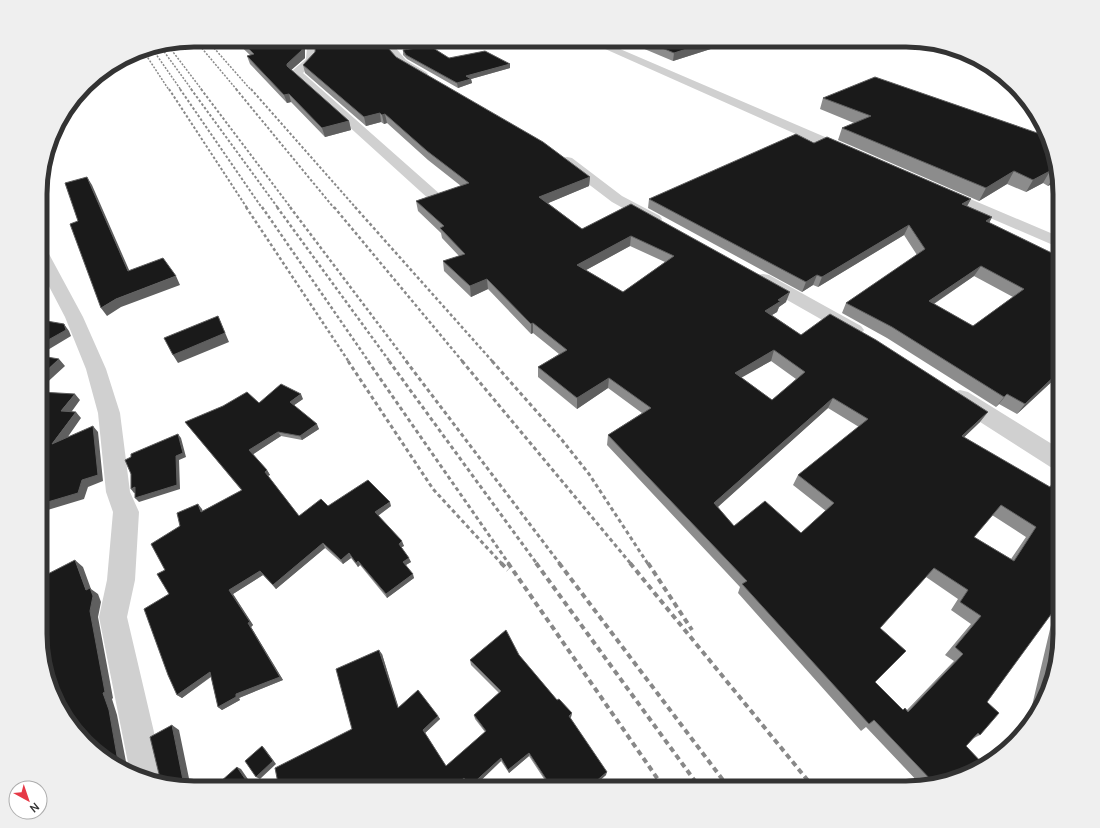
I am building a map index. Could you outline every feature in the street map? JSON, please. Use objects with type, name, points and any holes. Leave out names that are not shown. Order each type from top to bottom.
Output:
[{"type":"street","points":[[312,47],[311,60],[296,73],[436,198]]},
{"type":"street","points":[[389,47],[402,62],[435,82]]},
{"type":"street","points":[[606,47],[857,156]]},
{"type":"street","points":[[555,152],[617,199],[670,228]]},
{"type":"street","points":[[930,187],[1053,240]]},
{"type":"street","points":[[47,266],[79,330],[96,369],[109,413],[114,445],[118,492],[126,512],[121,580],[113,617],[147,773]]},
{"type":"street","points":[[751,272],[865,337]]},
{"type":"street","points":[[944,387],[1053,457]]},
{"type":"building","points":[[247,47],[302,47],[302,50],[287,64],[287,66],[349,121],[322,128],[289,94],[284,95],[247,56],[254,54]]},
{"type":"building","points":[[315,47],[387,47],[396,57],[543,142],[590,177],[539,197],[582,229],[631,204],[790,292],[778,300],[781,301],[765,311],[801,335],[830,314],[876,340],[988,412],[962,436],[1050,487],[1053,484],[1053,612],[987,702],[999,713],[980,735],[978,733],[966,746],[980,761],[962,770],[930,779],[874,720],[869,724],[742,584],[747,581],[608,435],[651,408],[609,378],[577,398],[538,367],[567,350],[533,323],[531,324],[487,279],[470,286],[443,261],[465,254],[440,228],[444,226],[416,201],[469,183],[427,151],[385,114],[382,115],[380,113],[364,117],[303,65],[315,52]],"holes":[[[631,236],[674,256],[623,292],[577,265]],[[774,350],[805,372],[772,400],[735,373]],[[833,398],[868,419],[798,475],[834,503],[801,533],[765,501],[734,526],[714,503]],[[1001,505],[1036,527],[1014,561],[974,537]],[[934,568],[968,590],[960,602],[981,616],[955,647],[963,654],[908,712],[905,708],[903,710],[875,682],[906,651],[880,628]]]},
{"type":"building","points":[[432,47],[449,58],[485,51],[510,64],[466,76],[471,79],[457,83],[406,55],[403,50]]},
{"type":"building","points":[[660,47],[693,47],[674,53]]},
{"type":"building","points":[[875,77],[1040,134],[1048,156],[1051,172],[1033,180],[1014,171],[986,188],[842,128],[871,116],[823,98]]},
{"type":"building","points":[[796,134],[814,143],[827,137],[971,199],[962,204],[992,217],[986,221],[1053,254],[1053,378],[1025,404],[1007,394],[1004,397],[892,327],[846,303],[925,249],[909,225],[822,277],[817,275],[806,282],[649,199]],"holes":[[[981,266],[1024,289],[973,326],[929,301]]]},
{"type":"building","points":[[87,177],[128,271],[163,258],[176,276],[116,299],[101,308],[70,224],[78,221],[65,183]]},
{"type":"building","points":[[218,316],[225,333],[173,355],[164,338]]},
{"type":"building","points":[[47,321],[64,324],[66,330],[47,341]]},
{"type":"building","points":[[47,357],[59,359],[47,370]]},
{"type":"building","points":[[281,384],[301,394],[290,402],[317,424],[300,436],[278,432],[249,450],[267,470],[265,472],[299,516],[321,499],[328,506],[368,480],[390,502],[375,512],[402,541],[399,544],[409,558],[403,562],[413,574],[386,594],[358,561],[356,563],[349,553],[341,560],[323,543],[273,585],[260,571],[229,590],[250,622],[248,623],[280,677],[236,694],[236,697],[218,707],[210,672],[177,695],[168,675],[144,609],[169,594],[157,574],[165,570],[151,544],[180,526],[177,513],[198,504],[201,512],[242,490],[185,422],[223,406],[247,392],[259,403]]},
{"type":"building","points":[[47,392],[75,394],[61,411],[76,412],[52,444],[93,426],[98,475],[82,480],[78,493],[47,502]]},
{"type":"building","points":[[178,434],[183,453],[176,456],[177,485],[135,498],[135,487],[131,489],[131,474],[125,460],[131,457],[131,454]]},
{"type":"building","points":[[75,560],[86,590],[90,588],[93,596],[90,611],[105,692],[103,693],[109,710],[118,760],[104,751],[83,731],[67,708],[58,690],[52,672],[47,644],[47,574]]},
{"type":"building","points":[[506,630],[519,655],[557,700],[559,699],[572,713],[569,716],[607,772],[596,781],[547,781],[529,753],[508,770],[501,758],[476,781],[466,781],[464,778],[461,781],[278,781],[275,768],[352,729],[336,669],[379,650],[398,708],[418,690],[438,716],[423,730],[446,766],[486,731],[474,715],[501,691],[470,660]]},
{"type":"building","points":[[172,725],[183,781],[158,776],[159,774],[150,737]]},
{"type":"building","points":[[262,746],[273,761],[256,777],[245,761]]},
{"type":"building","points":[[237,767],[247,781],[221,781]]},
{"type":"railway","points":[[201,47],[237,90]]},
{"type":"railway","points":[[213,47],[251,90]]},
{"type":"railway","points":[[171,49],[202,90]]},
{"type":"railway","points":[[163,50],[192,90]]},
{"type":"railway","points":[[155,52],[181,90]]},
{"type":"railway","points":[[146,55],[169,90]]},
{"type":"railway","points":[[169,89],[247,208]]},
{"type":"railway","points":[[180,89],[262,208]]},
{"type":"railway","points":[[191,89],[278,208]]},
{"type":"railway","points":[[201,89],[291,208]]},
{"type":"railway","points":[[236,89],[334,208]]},
{"type":"railway","points":[[251,89],[356,208]]},
{"type":"railway","points":[[246,207],[349,362]]},
{"type":"railway","points":[[262,207],[369,362]]},
{"type":"railway","points":[[277,207],[390,362]]},
{"type":"railway","points":[[290,207],[407,362]]},
{"type":"railway","points":[[334,207],[463,362]]},
{"type":"railway","points":[[355,207],[493,362]]},
{"type":"railway","points":[[348,361],[433,489],[502,564]]},
{"type":"railway","points":[[368,361],[509,564]]},
{"type":"railway","points":[[389,361],[537,564]]},
{"type":"railway","points":[[406,361],[560,564]]},
{"type":"railway","points":[[462,361],[631,564]]},
{"type":"railway","points":[[492,361],[562,440],[589,474],[648,564]]},
{"type":"railway","points":[[508,563],[659,781]]},
{"type":"railway","points":[[536,563],[695,781]]},
{"type":"railway","points":[[559,563],[724,781]]},
{"type":"railway","points":[[630,563],[808,781]]},
{"type":"railway","points":[[648,563],[692,630]]},
{"type":"railway","points":[[502,564],[508,570]]}]
